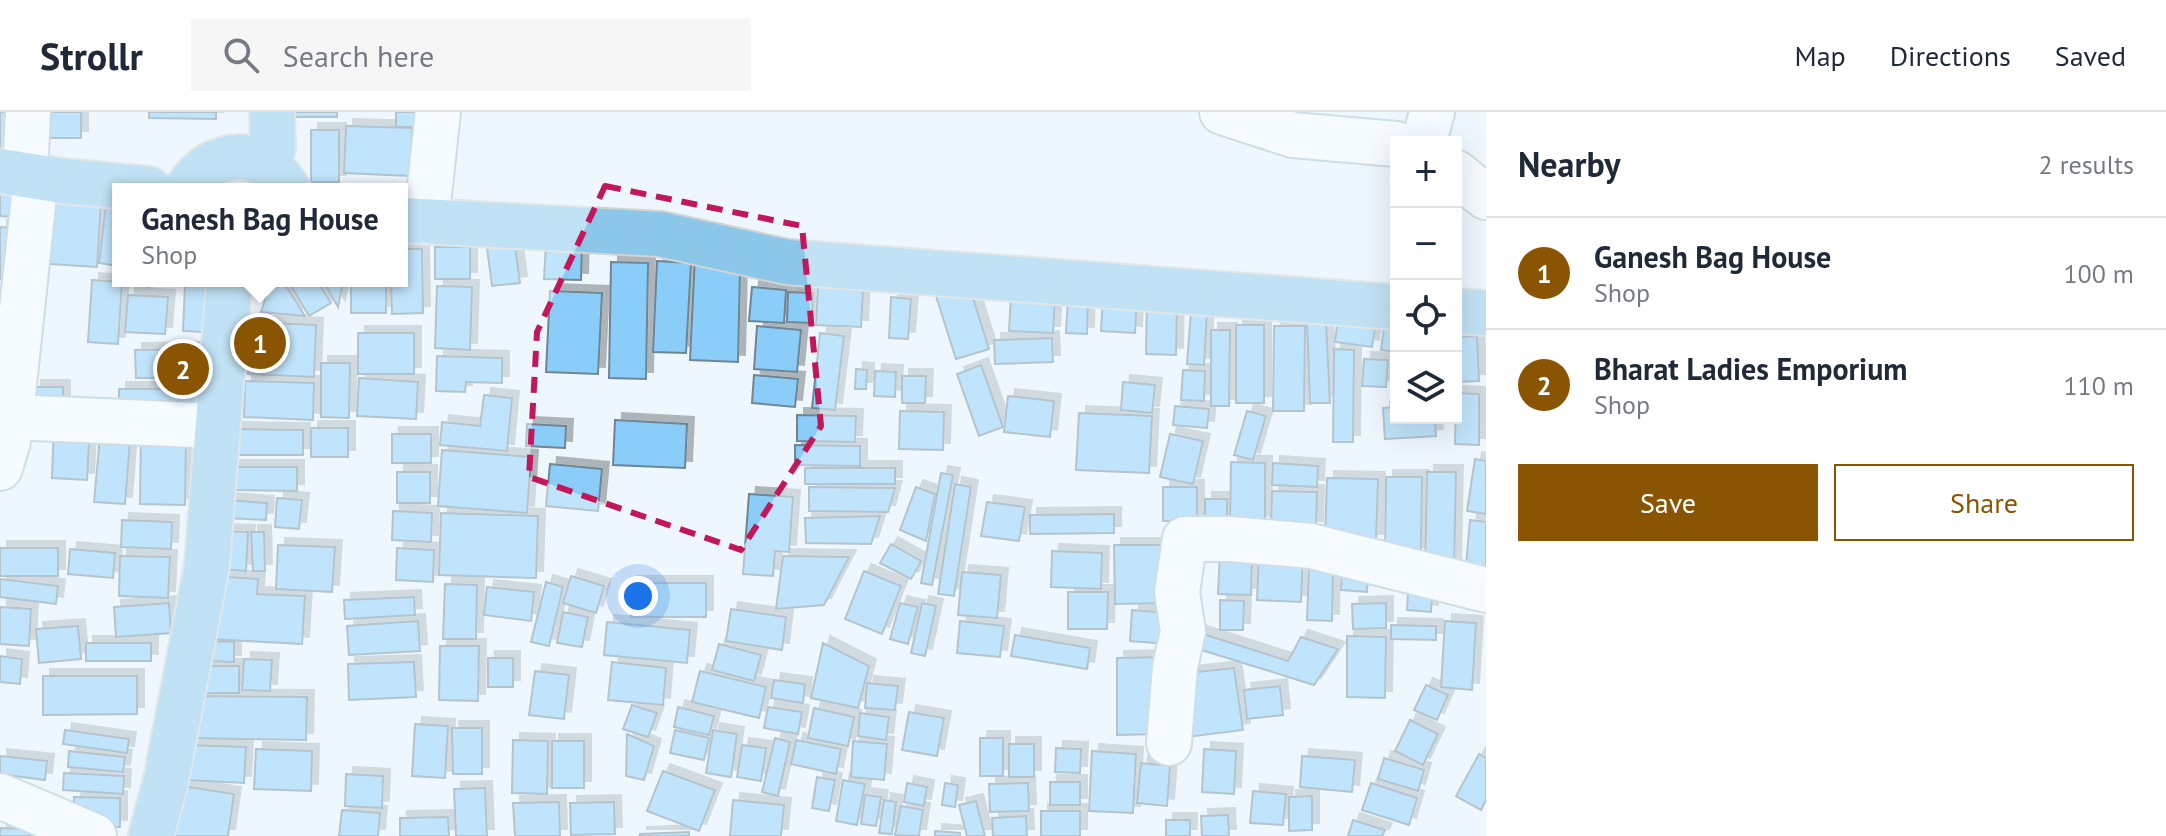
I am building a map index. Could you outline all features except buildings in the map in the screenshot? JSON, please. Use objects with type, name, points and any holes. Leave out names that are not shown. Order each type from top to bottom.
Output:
[{"type":"main road","points":[[272,112],[278,177]]},
{"type":"main road","points":[[191,183],[210,164],[229,157],[249,158],[278,177]]},
{"type":"main road","points":[[20,174],[112,186]]},
{"type":"main road","points":[[414,221],[660,234],[787,262],[1390,307]]},
{"type":"main road","points":[[151,836],[166,780],[207,565],[229,287]]},
{"type":"main road","points":[[1462,311],[1486,313]]},
{"type":"street","points":[[0,468],[11,417],[20,174],[28,112]]},
{"type":"street","points":[[414,221],[438,112]]},
{"type":"street","points":[[1222,112],[1293,135],[1390,143]]},
{"type":"street","points":[[1426,136],[1432,112]]},
{"type":"street","points":[[1462,178],[1486,197]]},
{"type":"street","points":[[11,417],[217,426]]},
{"type":"street","points":[[1169,743],[1175,667],[1183,631],[1177,592],[1185,539],[1230,539],[1311,546],[1486,590]]},
{"type":"street","points":[[0,796],[94,836]]},
{"type":"highlighted area","points":[[605,186],[802,226],[821,426],[741,550],[529,477],[537,332]]},
{"type":"place","name":"Ganesh Bag House","points":[[260,343]]},
{"type":"place","name":"Bharat Ladies Emporium","points":[[183,369]]}]
